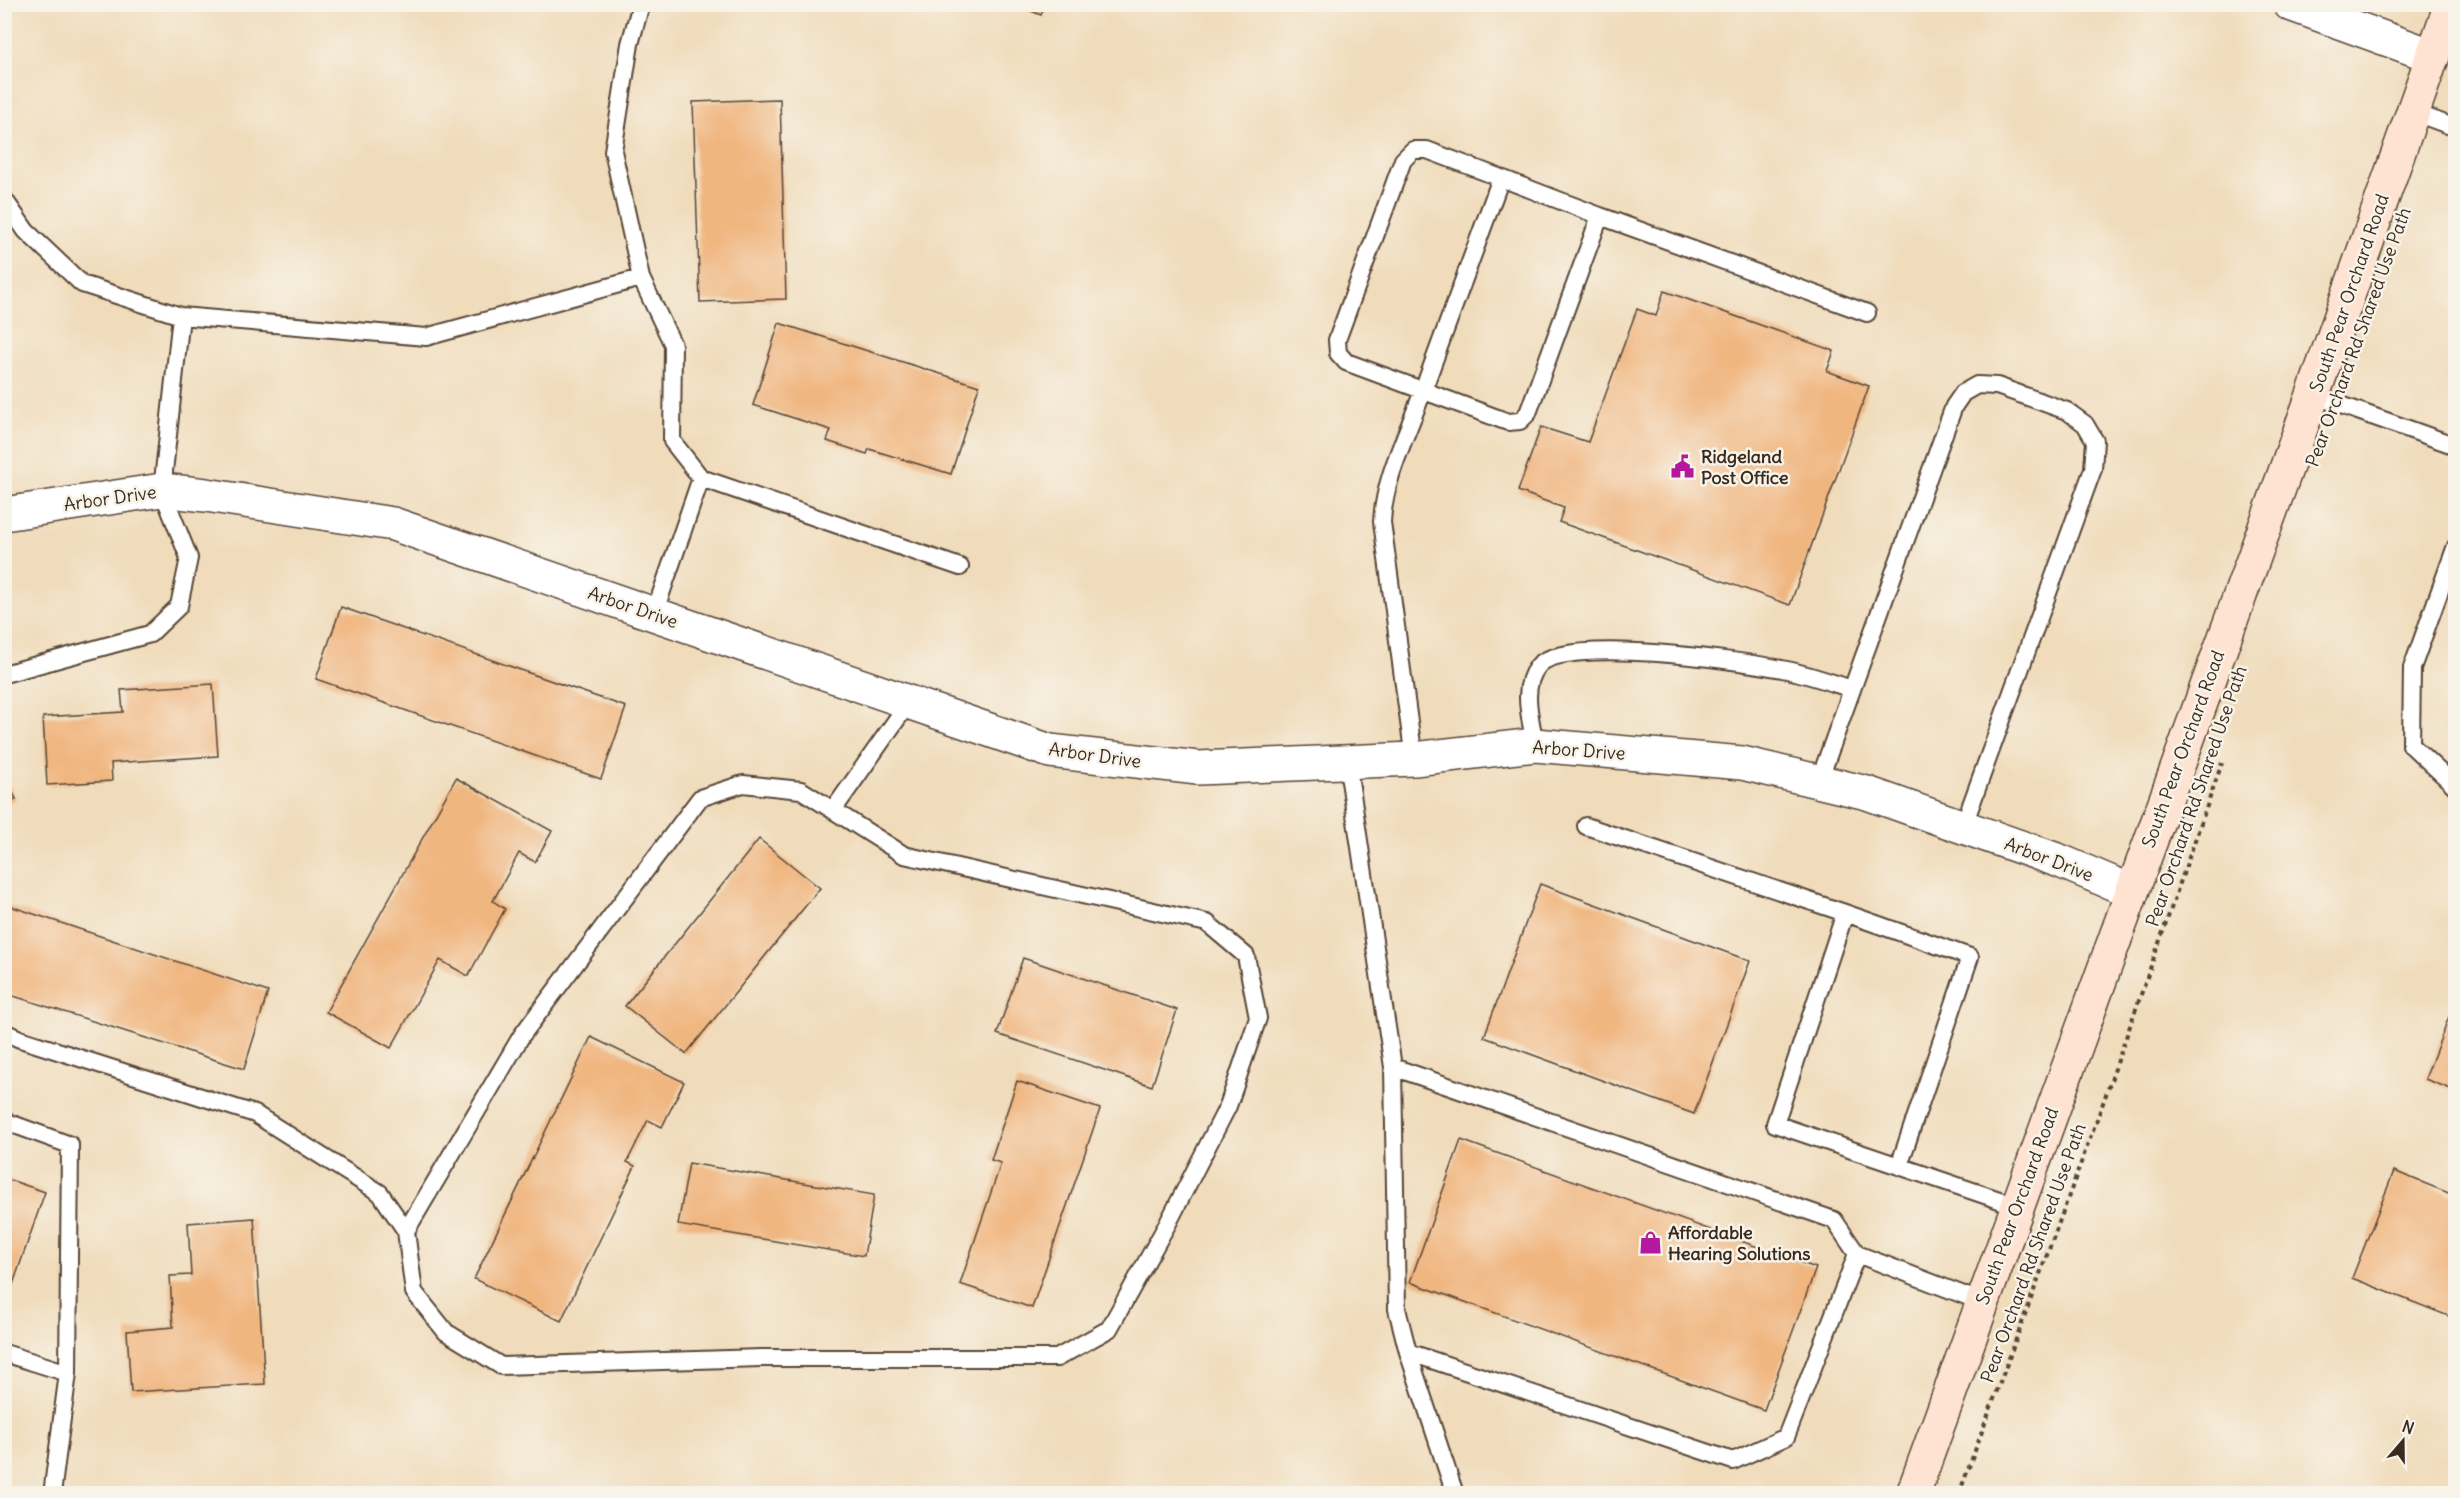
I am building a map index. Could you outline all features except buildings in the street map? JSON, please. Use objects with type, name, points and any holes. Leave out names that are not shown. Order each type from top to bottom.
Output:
[{"type":"street","points":[[2290,4],[2433,56]]},
{"type":"street","name":"South Pear Orchard Road","points":[[1913,1494],[2313,395],[2451,4]]},
{"type":"street","name":"Arbor Drive","points":[[4,514],[162,490],[393,524],[1050,751],[1198,768],[1414,759],[1535,745],[1742,763],[1867,793],[2060,861],[2132,891]]},
{"type":"lane","points":[[641,4],[630,44],[613,151],[641,278],[673,345],[672,441],[701,478],[960,567]]},
{"type":"lane","points":[[2413,112],[2456,128]]},
{"type":"lane","points":[[1600,216],[1528,413],[1520,422],[1508,422],[1346,362],[1338,353],[1337,340],[1403,160],[1413,150],[1427,150],[1867,313]]},
{"type":"lane","points":[[1414,759],[1382,522],[1383,502],[1501,178]]},
{"type":"lane","points":[[4,199],[26,231],[82,284],[182,316],[426,337],[641,278]]},
{"type":"lane","points":[[4,674],[150,634],[179,606],[189,558],[162,490],[182,316]]},
{"type":"lane","points":[[1819,781],[1954,406],[1964,393],[1977,385],[1997,386],[2067,411],[2085,424],[2095,441],[2093,469],[1963,827]]},
{"type":"lane","points":[[2313,395],[2456,446]]},
{"type":"lane","points":[[654,614],[701,478]]},
{"type":"lane","points":[[2456,546],[2412,668],[2411,745],[2456,787]]},
{"type":"lane","points":[[1535,745],[1527,697],[1530,679],[1539,664],[1552,657],[1571,652],[1644,651],[1771,667],[1852,689]]},
{"type":"lane","points":[[834,809],[909,702]]},
{"type":"lane","points":[[1347,761],[1393,1067],[1397,1309],[1408,1352],[1455,1494]]},
{"type":"lane","points":[[4,1032],[20,1040],[255,1114],[380,1193],[406,1231],[414,1292],[447,1332],[501,1366],[761,1358],[1057,1359],[1109,1329],[1168,1223],[1228,1106],[1258,1018],[1246,956],[1207,923],[904,855],[801,790],[743,784],[700,798],[522,1035],[406,1231]]},
{"type":"lane","points":[[1586,826],[1970,957],[1899,1166]]},
{"type":"lane","points":[[1845,913],[1775,1124],[2017,1206]]},
{"type":"lane","points":[[1393,1067],[1834,1220],[1857,1254],[1982,1302]]},
{"type":"lane","points":[[4,1121],[69,1145],[68,1373],[52,1494]]},
{"type":"lane","points":[[1408,1352],[1733,1461],[1786,1437],[1857,1254]]},
{"type":"lane","points":[[4,1353],[68,1373]]},
{"type":"path","name":"Pear Orchard Rd Shared Use Path","points":[[1959,1494],[2103,1102],[2224,755]]},
{"type":"place","name":"Ridgeland Post Office","points":[[1683,466]]},
{"type":"place","name":"Affordable Hearing Solutions","points":[[1650,1242]]}]
